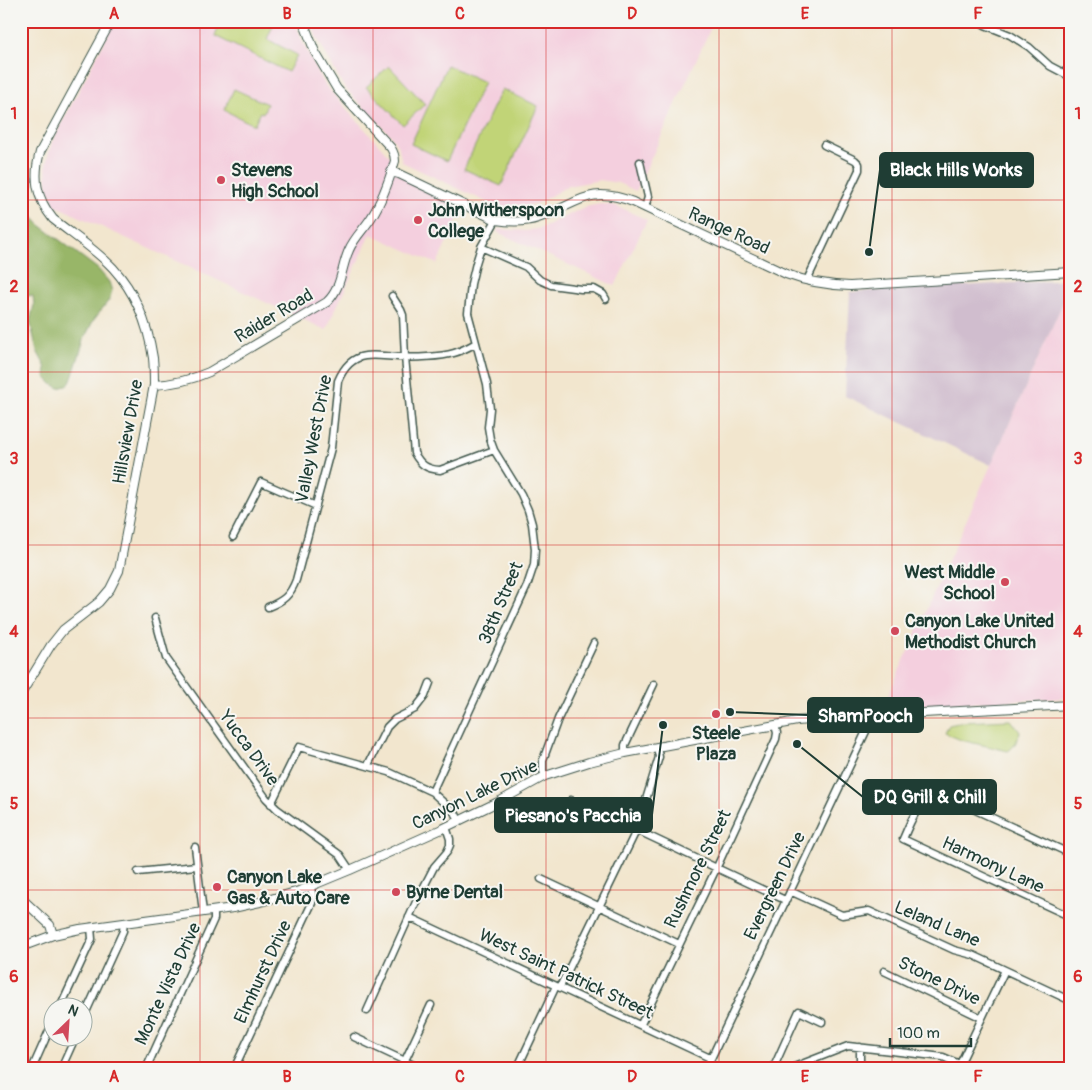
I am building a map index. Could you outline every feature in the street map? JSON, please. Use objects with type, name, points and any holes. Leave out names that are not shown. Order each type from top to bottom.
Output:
[{"type":"street","name":"Hillsview Drive","points":[[21,694],[51,645],[64,630],[99,602],[110,589],[118,571],[154,385],[153,359],[148,333],[134,297],[106,261],[53,219],[39,196],[36,178],[36,164],[40,152],[111,21]]},
{"type":"street","name":"Raider Road","points":[[154,385],[191,380],[209,372],[327,302],[334,296],[349,249],[378,207],[392,172],[395,157],[393,151],[336,90],[319,60],[302,21]]},
{"type":"street","points":[[979,21],[985,26],[1010,35],[1029,47],[1050,66],[1071,77]]},
{"type":"street","points":[[808,281],[859,170],[859,164],[855,160],[824,145]]},
{"type":"street","points":[[640,162],[648,197],[645,208]]},
{"type":"street","name":"Range Road","points":[[392,172],[496,220],[505,221],[539,218],[582,198],[596,195],[616,196],[796,278],[829,285],[850,286],[1071,272]]},
{"type":"street","name":"38th Street","points":[[432,792],[527,586],[534,565],[535,549],[528,510],[522,494],[494,450],[490,439],[488,427],[490,409],[487,384],[468,313],[471,284],[476,263],[481,247],[496,220]]},
{"type":"street","points":[[481,247],[526,267],[540,280],[552,285],[594,289],[603,294],[606,299]]},
{"type":"street","points":[[392,296],[403,315],[414,453],[418,461],[431,470],[440,470],[494,450]]},
{"type":"street","name":"Valley West Drive","points":[[268,607],[281,602],[293,589],[300,569],[331,448],[338,381],[347,365],[365,356],[405,357],[450,354],[476,343]]},
{"type":"street","points":[[233,537],[261,482],[316,506]]},
{"type":"street","name":"Yucca Drive","points":[[155,618],[166,658],[271,804],[340,855],[350,870]]},
{"type":"street","points":[[545,776],[543,760],[558,718],[594,643]]},
{"type":"street","points":[[368,765],[387,727],[395,719],[415,709],[425,696],[430,683]]},
{"type":"street","points":[[625,753],[625,745],[654,684]]},
{"type":"street","name":"Canyon Lake Drive","points":[[21,947],[53,935],[91,927],[214,911],[260,902],[311,887],[459,821],[545,776],[625,753],[797,720],[1071,704]]},
{"type":"street","name":"Evergreen Drive","points":[[706,1069],[869,725],[868,716]]},
{"type":"street","name":"Rushmore Street","points":[[641,1024],[776,739],[775,725]]},
{"type":"street","points":[[271,804],[299,747],[389,772],[432,792],[456,814],[459,821]]},
{"type":"street","points":[[517,1069],[637,829],[659,757],[657,747]]},
{"type":"street","name":"Harmony Lane","points":[[1071,854],[947,798],[937,797],[927,800],[919,807],[903,839],[1071,918]]},
{"type":"street","points":[[571,800],[637,829],[785,900]]},
{"type":"street","points":[[366,1011],[434,867],[447,852],[450,839],[446,827]]},
{"type":"street","name":"Monte Vista Drive","points":[[195,847],[203,912]]},
{"type":"street","points":[[138,872],[196,866]]},
{"type":"street","points":[[541,879],[679,944]]},
{"type":"street","name":"Elmhurst Drive","points":[[234,1069],[312,903],[311,887]]},
{"type":"street","name":"Leland Lane","points":[[790,890],[842,915],[869,911],[954,950],[973,955],[1071,1001]]},
{"type":"street","points":[[21,898],[50,925],[53,935]]},
{"type":"street","name":"Monte Vista Drive","points":[[146,1069],[214,920],[214,911]]},
{"type":"street","name":"West Saint Patrick Street","points":[[409,917],[641,1024],[710,1058]]},
{"type":"street","points":[[92,1000],[124,931],[124,923]]},
{"type":"street","points":[[65,998],[92,939],[91,927]]},
{"type":"street","points":[[960,1064],[1005,970]]},
{"type":"street","name":"Stone Drive","points":[[884,971],[982,1018]]},
{"type":"street","points":[[401,1069],[431,1004]]},
{"type":"street","points":[[774,1069],[799,1011],[822,1022]]},
{"type":"street","points":[[354,1037],[422,1069]]},
{"type":"street","points":[[32,1069],[42,1046]]},
{"type":"street","points":[[789,1069],[848,1046],[943,1057],[971,1069]]},
{"type":"street","points":[[860,1047],[860,1069]]},
{"type":"street","points":[[61,1069],[70,1048]]},
{"type":"street","points":[[1067,1069],[1071,1061]]},
{"type":"shaded area","name":"Stevens High School","points":[[115,21],[295,21],[302,41],[326,86],[390,157],[399,174],[464,205],[437,264],[371,234],[326,330],[54,205],[47,186],[46,163],[52,142]]},
{"type":"shaded area","points":[[311,21],[714,21],[636,191],[618,183],[600,180],[568,186],[538,203],[512,210],[495,206],[402,162],[399,149],[392,137],[344,87],[316,36]]},
{"type":"shaded area","points":[[601,204],[613,205],[647,220],[615,286],[497,232],[499,229],[526,231],[541,228],[585,207]]},
{"type":"shaded area","points":[[1071,280],[1071,284],[991,465],[845,396],[850,292]]},
{"type":"shaded area","name":"West Middle School","points":[[1071,284],[1071,698],[883,707],[991,465]]},
{"type":"green space","points":[[206,21],[275,21],[267,39],[297,55],[288,72],[215,36],[219,27]]},
{"type":"green space","points":[[447,65],[484,82],[447,161],[411,144]]},
{"type":"green space","points":[[389,66],[425,104],[403,125],[366,87]]},
{"type":"green space","points":[[234,89],[267,104],[263,113],[260,112],[254,125],[224,110]]},
{"type":"green space","points":[[502,89],[538,106],[501,186],[464,169]]},
{"type":"green space","points":[[21,203],[41,226],[98,269],[109,282],[112,291],[109,300],[93,321],[85,337],[72,378],[68,385],[59,388],[45,377],[46,368],[37,351],[30,321],[34,305],[33,296],[21,295]]},
{"type":"green space","points":[[1011,720],[1020,732],[1014,745],[1008,751],[961,740],[945,733],[949,725],[963,722]]},
{"type":"place","name":"Stevens High School","points":[[221,180]]},
{"type":"place","name":"John Witherspoon College","points":[[418,220]]},
{"type":"place","name":"Black Hills Works","points":[[869,252]]},
{"type":"place","name":"West Middle School","points":[[1005,582]]},
{"type":"place","name":"Canyon Lake United Methodist Church","points":[[895,631]]},
{"type":"place","name":"ShamPooch","points":[[730,712]]},
{"type":"place","name":"Steele Plaza","points":[[716,714]]},
{"type":"place","name":"Piesano's Pacchia","points":[[663,725]]},
{"type":"place","name":"DQ Grill & Chill","points":[[797,744]]},
{"type":"place","name":"Canyon Lake Gas & Auto Care","points":[[217,887]]},
{"type":"place","name":"Byrne Dental","points":[[396,892]]}]
